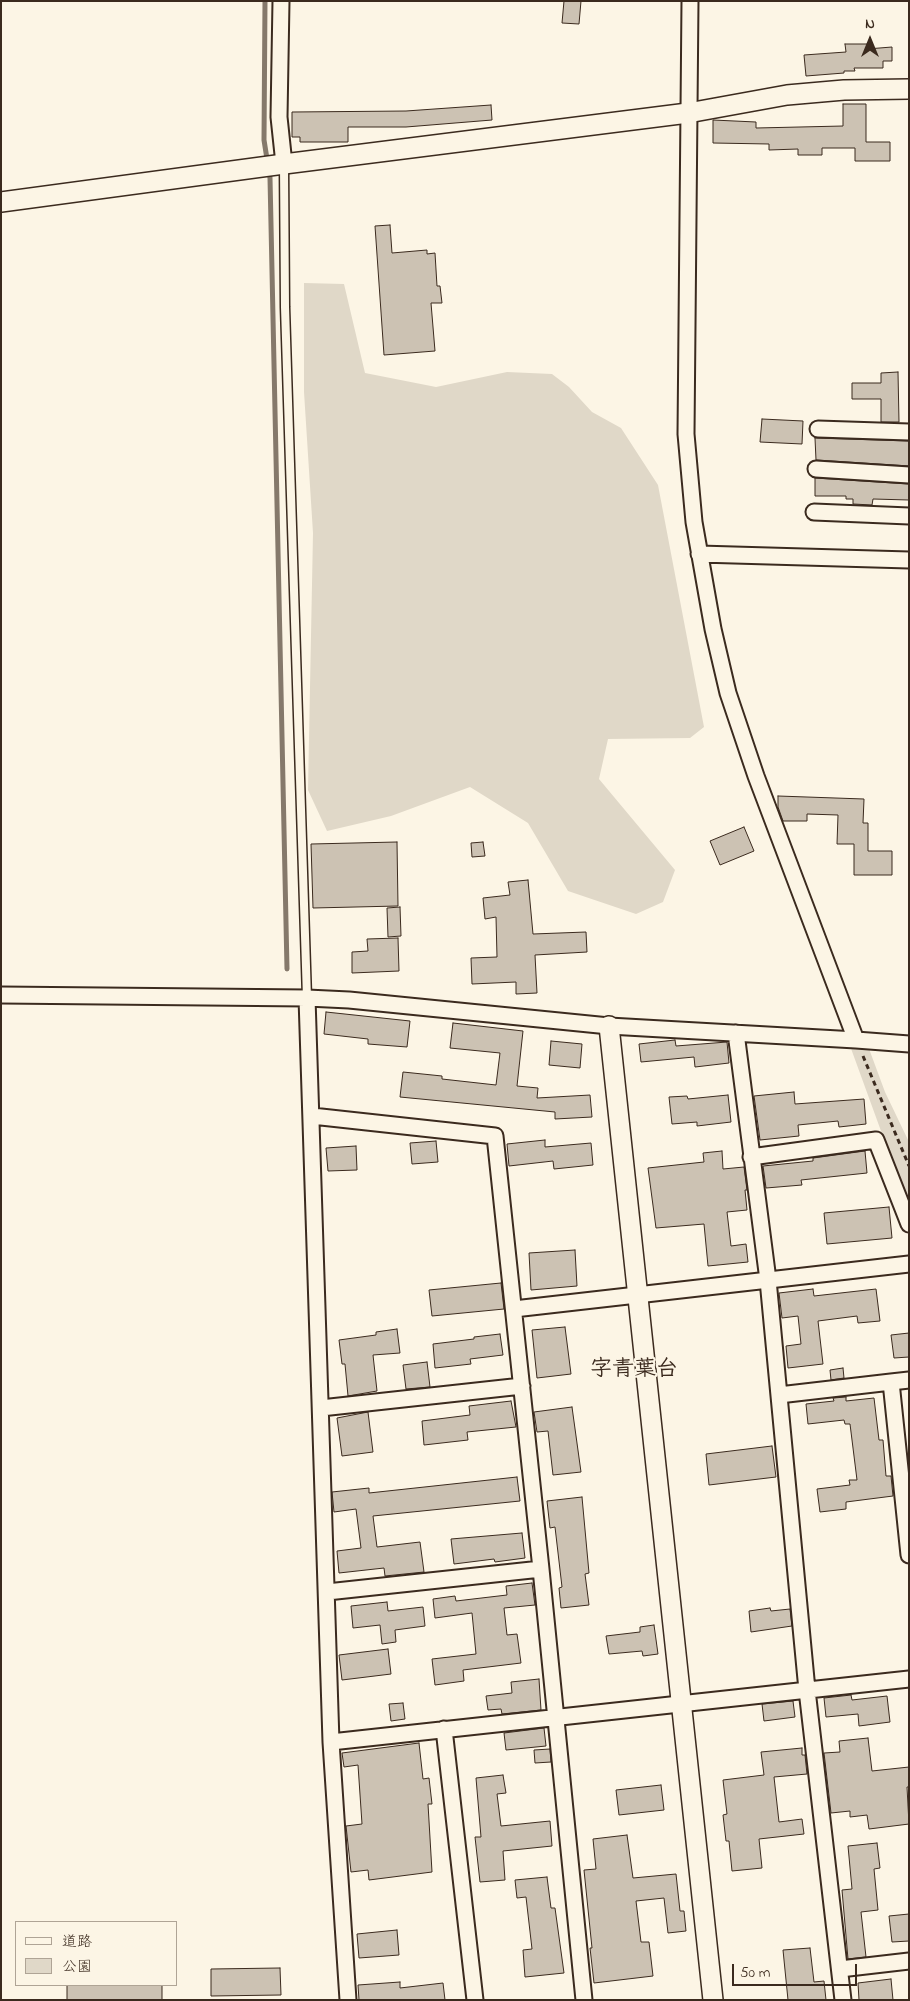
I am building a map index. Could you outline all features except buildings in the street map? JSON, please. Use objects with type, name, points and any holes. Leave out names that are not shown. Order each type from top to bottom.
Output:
[{"type":"street","points":[[281,1],[279,117],[284,164]]},
{"type":"street","points":[[690,1],[686,434],[694,522],[699,554],[712,629],[728,693],[756,776],[856,1040]]},
{"type":"street","points":[[1,202],[688,113],[787,95],[844,90],[909,89]]},
{"type":"street","points":[[818,429],[909,432]]},
{"type":"street","points":[[816,469],[909,474]]},
{"type":"street","points":[[814,512],[909,516]]},
{"type":"street","points":[[699,554],[909,560]]},
{"type":"street","points":[[1,995],[349,1000],[609,1026],[909,1044]]},
{"type":"street","points":[[307,998],[331,1742],[348,2000]]},
{"type":"street","points":[[609,1026],[639,1295],[712,2000]]},
{"type":"street","points":[[736,1033],[768,1280],[807,1690],[843,2000]]},
{"type":"street","points":[[312,1116],[495,1136],[584,2000]]},
{"type":"street","points":[[751,1157],[876,1140],[909,1224]]},
{"type":"street","points":[[514,1309],[909,1264]]},
{"type":"street","points":[[778,1396],[909,1380]]},
{"type":"street","points":[[891,1382],[909,1555]]},
{"type":"street","points":[[321,1408],[522,1386]]},
{"type":"street","points":[[327,1592],[541,1569]]},
{"type":"street","points":[[331,1742],[909,1679]]},
{"type":"street","points":[[444,1729],[475,2000]]},
{"type":"street","points":[[840,1969],[909,1961]]},
{"type":"lane","points":[[284,164],[285,317],[307,998]]},
{"type":"path","points":[[856,1040],[909,1166]]},
{"type":"green space","points":[[304,283],[344,284],[365,373],[436,387],[507,372],[552,374],[569,387],[592,412],[621,428],[658,485],[704,727],[690,738],[608,739],[599,779],[675,870],[663,902],[636,914],[568,891],[528,823],[470,787],[391,816],[327,831],[308,790],[313,533],[304,392]]},
{"type":"green space","points":[[849,1043],[868,1046],[885,1092],[909,1142],[909,1208]]},
{"type":"waterway","points":[[265,1],[264,140],[270,178],[287,969]]},
{"type":"district","name":"字青葉台","points":[[634,1371]]}]
